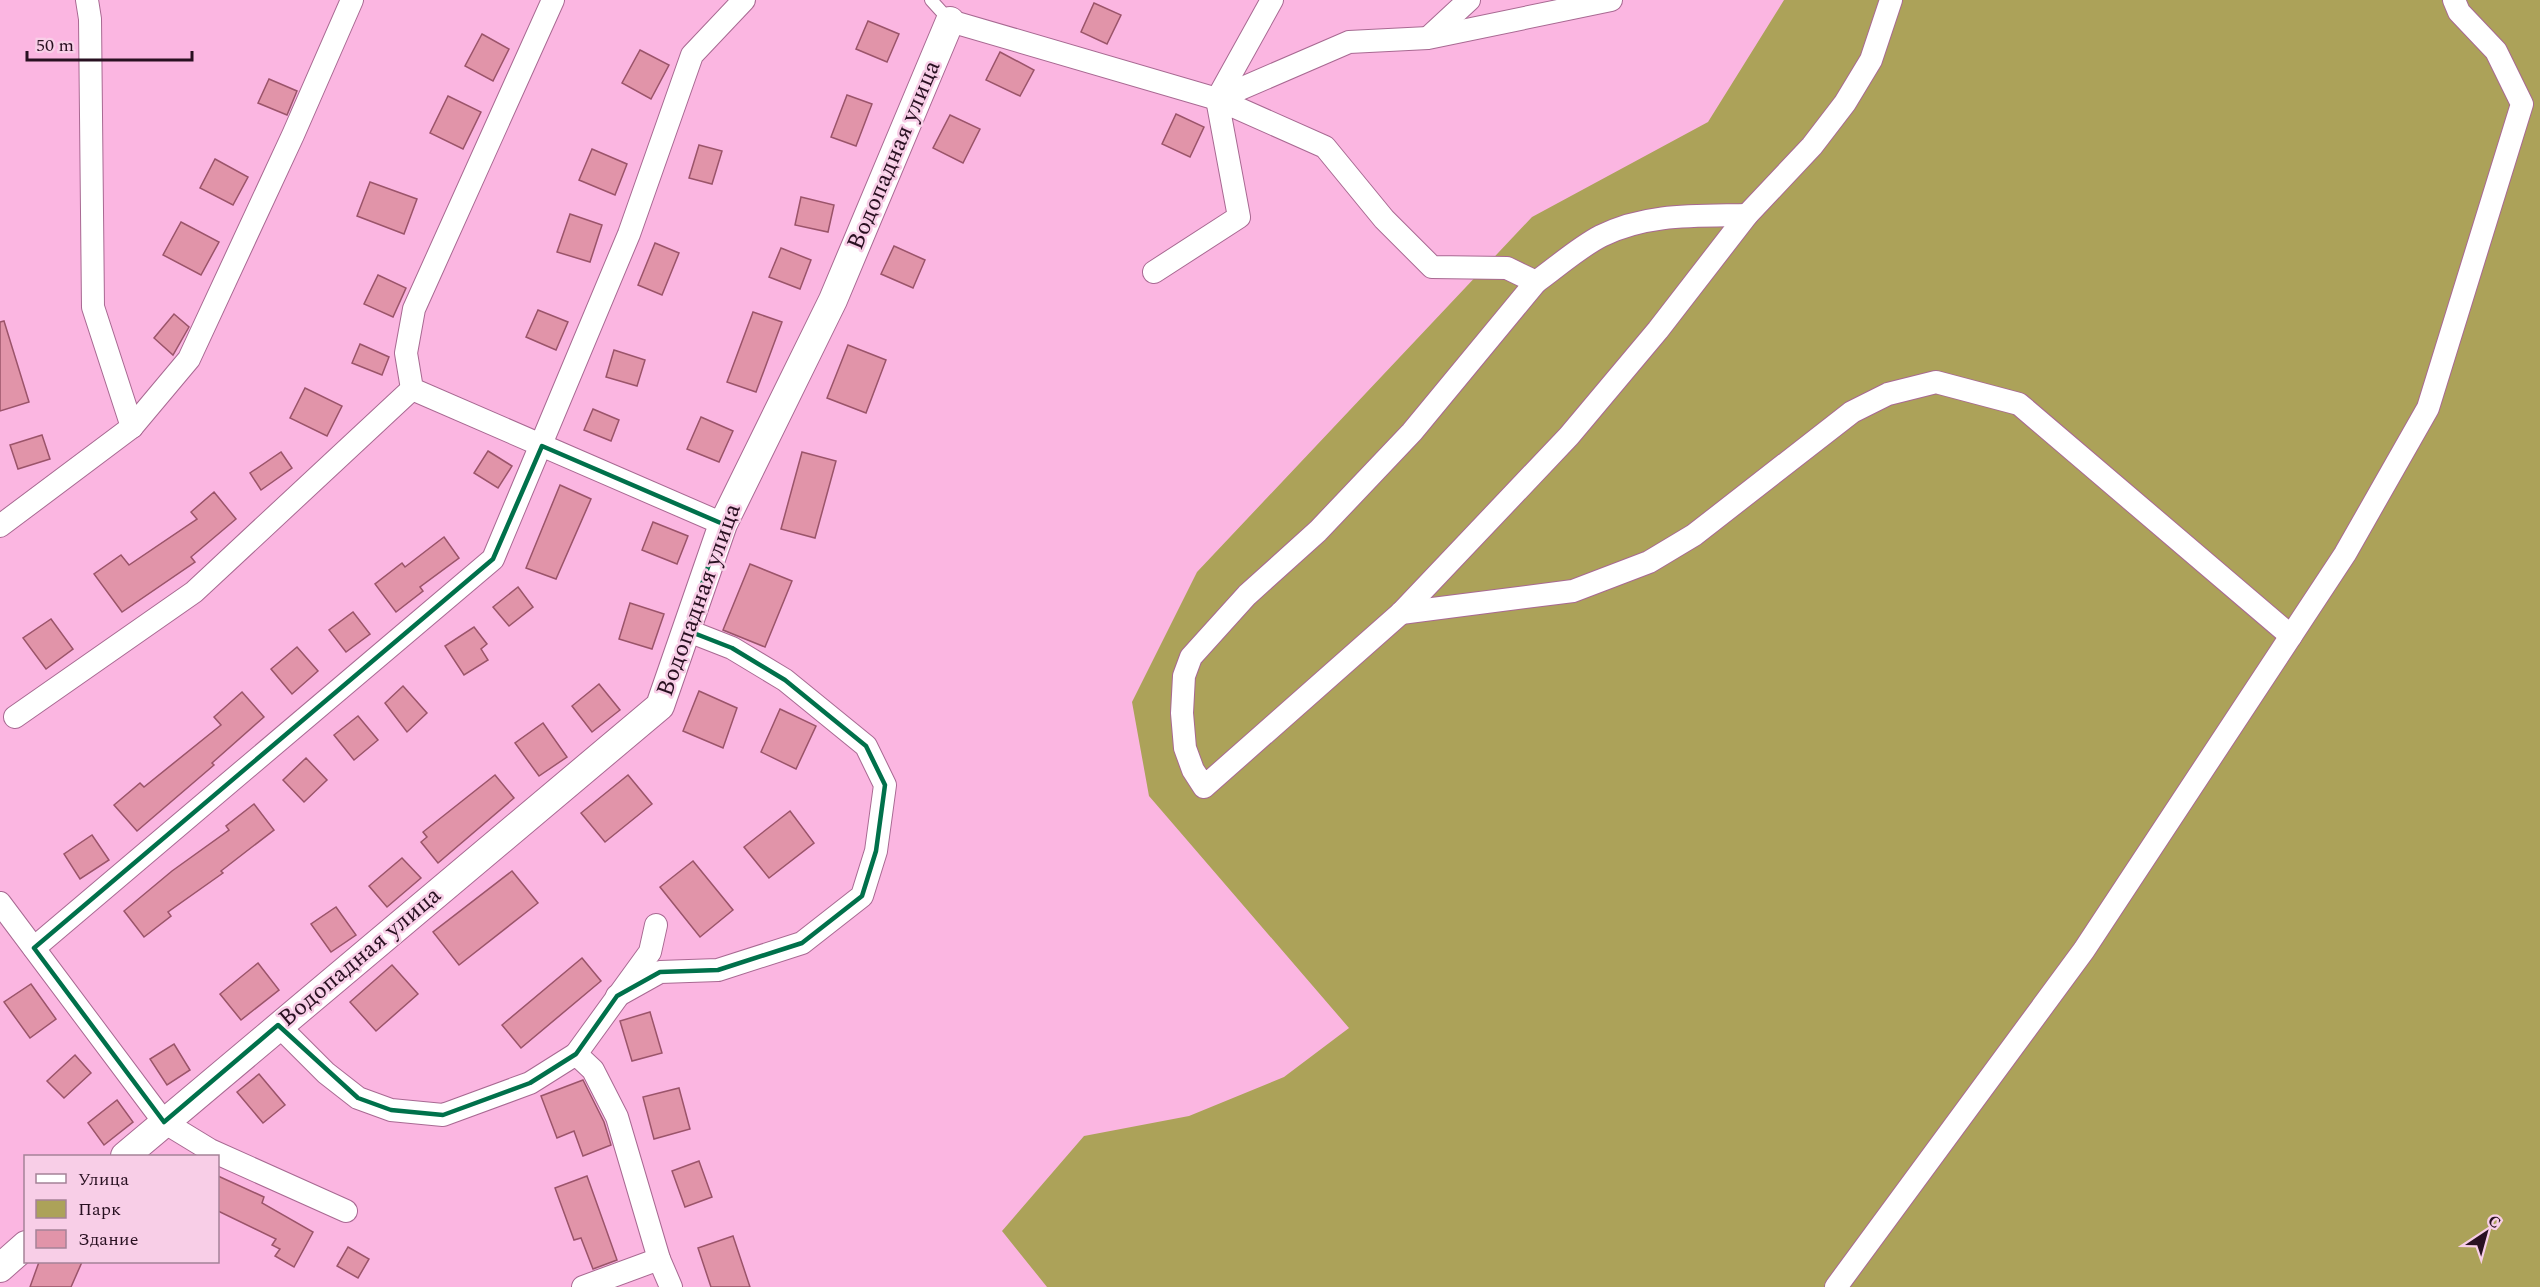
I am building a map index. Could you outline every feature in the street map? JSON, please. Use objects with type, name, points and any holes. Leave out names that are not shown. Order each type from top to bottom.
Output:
[{"type":"street","points":[[87,0],[90,19],[93,307],[132,427]]},
{"type":"street","points":[[0,526],[132,427],[189,359],[293,135],[352,0]]},
{"type":"street","points":[[412,389],[406,353],[414,309],[553,0]]},
{"type":"street","points":[[34,948],[493,559],[629,234],[692,55],[744,0]]},
{"type":"street","points":[[1154,272],[1239,217],[1217,99],[1272,0]]},
{"type":"street","points":[[1428,38],[1469,0]]},
{"type":"street","points":[[1217,99],[1349,42],[1428,38],[1611,0]]},
{"type":"street","points":[[1747,215],[1666,216],[1635,222],[1599,237],[1536,282],[1412,432],[1318,531],[1247,595],[1191,657],[1184,676],[1182,713],[1184,736],[1193,770],[1204,787],[1401,613],[1569,436],[1658,330],[1747,215],[1812,146],[1845,103],[1871,60],[1891,0]]},
{"type":"street","points":[[1836,1287],[2084,950],[2345,554],[2428,408],[2522,104],[2496,51],[2459,12],[2454,0]]},
{"type":"street","points":[[950,21],[1217,99],[1325,147],[1384,219],[1432,267],[1507,268],[1536,282]]},
{"type":"street","name":"Водопадная улица","points":[[126,1155],[660,706],[723,524],[833,300],[950,21]]},
{"type":"street","points":[[1401,613],[1573,591],[1649,562],[1694,536],[1852,411],[1888,394],[1936,382],[2019,404],[2291,636]]},
{"type":"street","points":[[412,389],[723,524]]},
{"type":"street","points":[[15,717],[194,592],[412,389]]},
{"type":"street","points":[[617,996],[660,972],[718,970],[802,943],[862,896],[876,851],[885,785],[866,746],[785,680],[732,648],[686,630]]},
{"type":"street","points":[[0,903],[164,1122],[210,1150],[346,1212]]},
{"type":"street","points":[[278,1025],[326,1073],[358,1098],[392,1110],[443,1115],[530,1083],[576,1054],[650,952],[656,925]]},
{"type":"street","points":[[576,1054],[593,1070],[617,1117],[659,1259],[671,1287]]},
{"type":"street","points":[[0,1268],[24,1247]]},
{"type":"street","points":[[583,1287],[659,1259]]},
{"type":"lane","points":[[931,0],[950,21]]},
{"type":"highlighted area","points":[[542,446],[723,524],[686,630],[732,648],[785,680],[866,746],[885,785],[876,851],[862,896],[802,943],[718,970],[660,972],[617,996],[576,1054],[530,1083],[443,1115],[391,1110],[358,1098],[278,1025],[164,1122],[34,948],[493,559]]},
{"type":"green space","points":[[1784,0],[2540,0],[2540,1287],[1047,1287],[1002,1231],[1084,1136],[1189,1116],[1284,1077],[1349,1028],[1149,796],[1132,702],[1197,572],[1532,217],[1708,122]]},
{"type":"building","points":[[1094,3],[1121,15],[1107,44],[1081,32]]},
{"type":"building","points":[[868,21],[899,34],[887,62],[856,49]]},
{"type":"building","points":[[482,34],[509,49],[493,81],[465,66]]},
{"type":"building","points":[[640,50],[669,65],[651,99],[622,83]]},
{"type":"building","points":[[1000,52],[1034,70],[1020,96],[986,80]]},
{"type":"building","points":[[269,79],[297,91],[287,115],[258,103]]},
{"type":"building","points":[[847,95],[872,104],[856,146],[831,137]]},
{"type":"building","points":[[448,96],[481,112],[463,149],[430,133]]},
{"type":"building","points":[[1176,114],[1204,127],[1190,157],[1162,144]]},
{"type":"building","points":[[950,115],[980,129],[963,163],[933,148]]},
{"type":"building","points":[[699,145],[722,151],[712,184],[689,178]]},
{"type":"building","points":[[592,149],[627,164],[615,195],[579,180]]},
{"type":"building","points":[[215,159],[248,177],[233,205],[200,188]]},
{"type":"building","points":[[370,182],[417,199],[404,234],[357,216]]},
{"type":"building","points":[[801,197],[834,205],[828,232],[795,225]]},
{"type":"building","points":[[570,214],[602,225],[590,262],[557,252]]},
{"type":"building","points":[[181,222],[219,242],[201,275],[163,255]]},
{"type":"building","points":[[655,243],[679,253],[662,295],[638,285]]},
{"type":"building","points":[[894,246],[925,260],[913,288],[881,274]]},
{"type":"building","points":[[781,248],[811,260],[800,289],[769,277]]},
{"type":"building","points":[[378,275],[406,288],[393,317],[364,304]]},
{"type":"building","points":[[538,310],[568,322],[556,350],[526,337]]},
{"type":"building","points":[[753,312],[782,322],[756,392],[727,382]]},
{"type":"building","points":[[174,314],[189,327],[173,355],[154,338]]},
{"type":"building","points":[[4,321],[29,402],[0,411],[0,322]]},
{"type":"building","points":[[360,344],[389,357],[382,375],[352,363]]},
{"type":"building","points":[[848,345],[886,360],[866,413],[827,398]]},
{"type":"building","points":[[614,350],[645,360],[637,386],[606,377]]},
{"type":"building","points":[[305,388],[342,406],[327,436],[290,418]]},
{"type":"building","points":[[593,409],[619,420],[611,441],[584,430]]},
{"type":"building","points":[[701,417],[733,431],[719,462],[687,449]]},
{"type":"building","points":[[42,435],[50,459],[18,469],[10,445]]},
{"type":"building","points":[[488,451],[512,466],[498,488],[474,473]]},
{"type":"building","points":[[281,452],[292,468],[261,490],[250,473]]},
{"type":"building","points":[[802,452],[836,461],[815,538],[781,529]]},
{"type":"building","points":[[560,485],[591,499],[556,579],[526,568]]},
{"type":"building","points":[[214,492],[236,519],[191,557],[195,562],[122,612],[94,574],[121,555],[129,565],[197,519],[191,512]]},
{"type":"building","points":[[653,522],[688,536],[677,564],[642,550]]},
{"type":"building","points":[[444,537],[459,558],[420,587],[423,591],[396,612],[375,584],[402,563],[405,567]]},
{"type":"building","points":[[750,564],[792,581],[765,647],[723,630]]},
{"type":"building","points":[[518,587],[533,607],[509,626],[493,607]]},
{"type":"building","points":[[630,603],[664,614],[652,649],[619,639]]},
{"type":"building","points":[[353,612],[370,634],[346,652],[329,630]]},
{"type":"building","points":[[51,619],[73,649],[46,669],[23,638]]},
{"type":"building","points":[[474,627],[487,644],[481,649],[488,660],[464,675],[445,646]]},
{"type":"building","points":[[297,647],[318,671],[292,694],[271,669]]},
{"type":"building","points":[[599,684],[620,710],[592,732],[572,706]]},
{"type":"building","points":[[403,686],[427,713],[407,732],[385,703]]},
{"type":"building","points":[[699,691],[737,708],[723,748],[683,731]]},
{"type":"building","points":[[242,692],[264,717],[212,763],[214,765],[137,831],[114,805],[140,783],[144,787],[221,725],[214,717]]},
{"type":"building","points":[[780,709],[816,726],[796,769],[761,752]]},
{"type":"building","points":[[358,716],[378,740],[354,760],[334,735]]},
{"type":"building","points":[[543,723],[567,757],[539,776],[515,743]]},
{"type":"building","points":[[306,758],[327,780],[304,802],[283,780]]},
{"type":"building","points":[[495,775],[514,798],[438,863],[421,842],[427,837],[423,832]]},
{"type":"building","points":[[628,775],[652,804],[605,842],[581,813]]},
{"type":"building","points":[[254,804],[274,830],[221,871],[223,873],[168,912],[171,916],[144,937],[124,911],[172,871],[229,830],[226,826]]},
{"type":"building","points":[[790,811],[814,843],[769,878],[744,847]]},
{"type":"building","points":[[92,835],[109,860],[80,879],[64,854]]},
{"type":"building","points":[[402,858],[421,878],[387,907],[369,886]]},
{"type":"building","points":[[693,861],[733,910],[700,937],[660,887]]},
{"type":"building","points":[[512,871],[538,903],[459,965],[433,932]]},
{"type":"building","points":[[336,907],[356,935],[331,952],[311,924]]},
{"type":"building","points":[[582,958],[601,981],[521,1048],[502,1025]]},
{"type":"building","points":[[258,963],[279,990],[241,1020],[220,994]]},
{"type":"building","points":[[392,965],[418,994],[376,1031],[350,1002]]},
{"type":"building","points":[[31,984],[56,1019],[30,1038],[4,1002]]},
{"type":"building","points":[[650,1012],[662,1053],[632,1061],[620,1021]]},
{"type":"building","points":[[174,1044],[190,1070],[167,1085],[150,1059]]},
{"type":"building","points":[[75,1055],[91,1073],[64,1098],[47,1081]]},
{"type":"building","points":[[259,1074],[285,1105],[263,1123],[237,1092]]},
{"type":"building","points":[[583,1080],[604,1122],[611,1145],[583,1156],[574,1131],[557,1138],[541,1096]]},
{"type":"building","points":[[679,1088],[690,1129],[654,1139],[643,1097]]},
{"type":"building","points":[[117,1100],[133,1122],[104,1145],[88,1123]]},
{"type":"building","points":[[699,1161],[712,1197],[685,1207],[672,1171]]},
{"type":"building","points":[[219,1176],[264,1197],[262,1203],[313,1232],[294,1267],[275,1256],[280,1249],[272,1245],[276,1239],[219,1211]]},
{"type":"building","points":[[587,1176],[617,1260],[593,1269],[581,1238],[574,1240],[555,1188]]},
{"type":"building","points":[[733,1236],[750,1287],[711,1287],[698,1248]]},
{"type":"building","points":[[348,1247],[369,1259],[358,1278],[337,1266]]},
{"type":"building","points":[[39,1263],[82,1263],[71,1287],[30,1287]]}]
